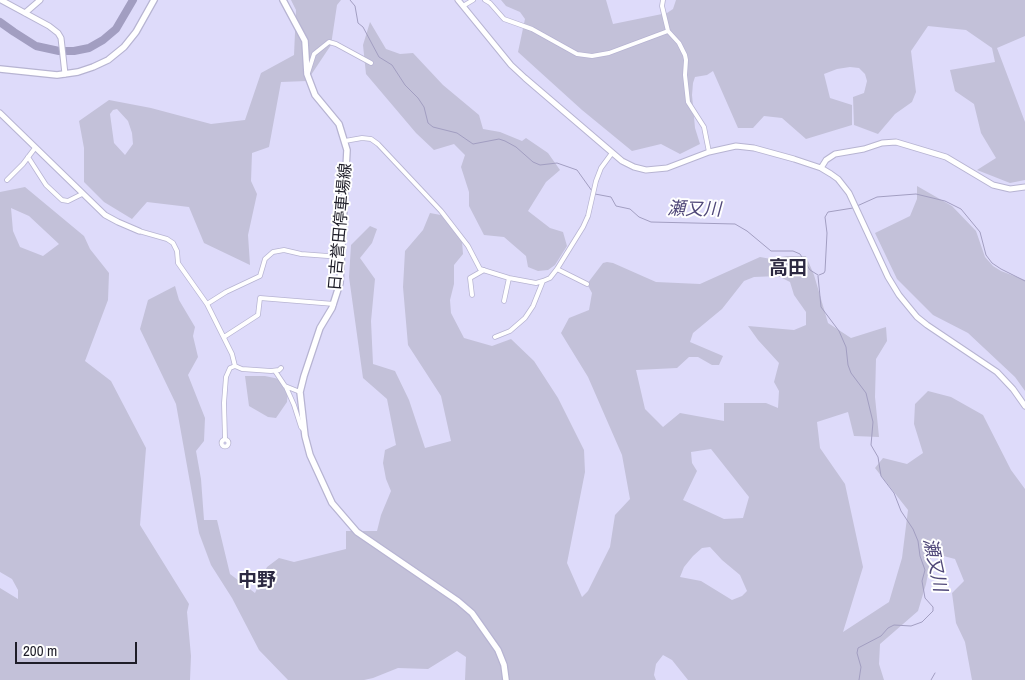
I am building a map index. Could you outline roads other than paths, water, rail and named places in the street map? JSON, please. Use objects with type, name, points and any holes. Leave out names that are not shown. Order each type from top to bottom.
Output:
[{"type":"main road","points":[[0,69],[43,74],[65,74],[86,70],[116,54],[136,32],[154,0]]},
{"type":"main road","name":"日吉誉田停車場線","points":[[282,0],[306,41],[308,74],[314,95],[339,124],[346,141],[347,167],[340,283],[334,304],[320,328],[300,392],[304,430],[310,456],[326,493],[339,512],[357,532],[466,606],[498,650],[504,665],[506,680]]},
{"type":"street","points":[[1,0],[54,28],[61,38],[65,74]]},
{"type":"street","points":[[25,14],[40,0]]},
{"type":"street","points":[[458,0],[511,64],[612,153],[634,167],[652,170],[667,168],[709,152],[731,146],[745,146],[821,168],[838,179],[849,193],[893,287],[917,317],[997,372],[1013,389],[1025,406]]},
{"type":"street","points":[[463,6],[473,0]]},
{"type":"street","points":[[485,0],[504,18],[532,29],[577,54],[592,56],[609,53],[668,31]]},
{"type":"street","points":[[663,0],[662,6],[668,31],[679,43],[685,55],[688,102],[704,128],[709,152]]},
{"type":"street","points":[[308,74],[314,54],[329,42],[370,63]]},
{"type":"street","points":[[0,113],[105,215],[139,231],[167,239],[173,243],[177,251],[178,263],[207,304],[234,357],[235,366]]},
{"type":"street","points":[[346,141],[362,138],[378,144],[441,211],[468,246],[477,264],[484,270],[509,278],[536,283],[550,278],[583,227],[588,216],[598,174],[612,153]]},
{"type":"street","points":[[821,168],[826,160],[835,154],[864,149],[882,143],[896,142],[946,157],[987,182],[1003,188],[1015,189],[1025,187]]},
{"type":"street","points":[[7,180],[35,148]]},
{"type":"street","points":[[28,157],[46,185],[62,200],[68,201],[82,194]]},
{"type":"street","points":[[207,304],[226,292],[260,276],[265,259],[273,252],[284,250],[341,257]]},
{"type":"street","points":[[557,269],[587,284]]},
{"type":"street","points":[[472,295],[470,278],[484,270]]},
{"type":"street","points":[[504,301],[509,278]]},
{"type":"street","points":[[495,337],[517,326],[525,318],[533,306],[543,281]]},
{"type":"street","points":[[224,337],[258,315],[260,298],[334,304]]},
{"type":"street","points":[[225,439],[224,403],[226,377],[230,368],[235,366],[249,370],[275,371],[281,368]]},
{"type":"street","points":[[275,371],[286,387],[301,427],[304,430]]},
{"type":"street","points":[[286,387],[300,392]]},
{"type":"waterway","points":[[0,22],[36,46],[59,51],[74,51],[89,48],[103,40],[116,29],[133,0]]},
{"type":"waterway","name":"瀬又川","points":[[350,0],[355,6],[358,23],[363,27],[379,57],[392,65],[405,85],[418,98],[424,107],[428,123],[433,127],[457,133],[473,144],[499,139],[505,141],[540,165],[557,163],[577,170],[592,191]]},
{"type":"waterway","name":"瀬又川","points":[[595,194],[611,197],[616,206],[630,209],[639,217],[651,222],[735,224],[747,231],[771,251],[793,251],[800,254],[810,270],[818,275]]},
{"type":"waterway","points":[[857,206],[877,197],[916,194],[945,201],[961,209],[980,232],[986,255],[992,263],[1025,281]]},
{"type":"waterway","points":[[819,275],[825,271],[827,233],[825,217],[828,212],[853,208]]},
{"type":"waterway","name":"瀬又川","points":[[818,276],[821,307],[839,331],[846,347],[851,373],[866,393],[873,422],[871,445],[878,457],[881,476],[894,493],[901,511],[913,529],[918,541],[920,556],[925,570],[922,581],[925,598],[933,607],[933,611],[922,622],[911,626],[894,625],[888,628],[881,636],[858,648],[857,653],[861,667],[859,680]]},
{"type":"waterway","points":[[931,680],[935,673]]},
{"type":"district","name":"高田","points":[[788,269]]},
{"type":"district","name":"中野","points":[[257,581]]}]
